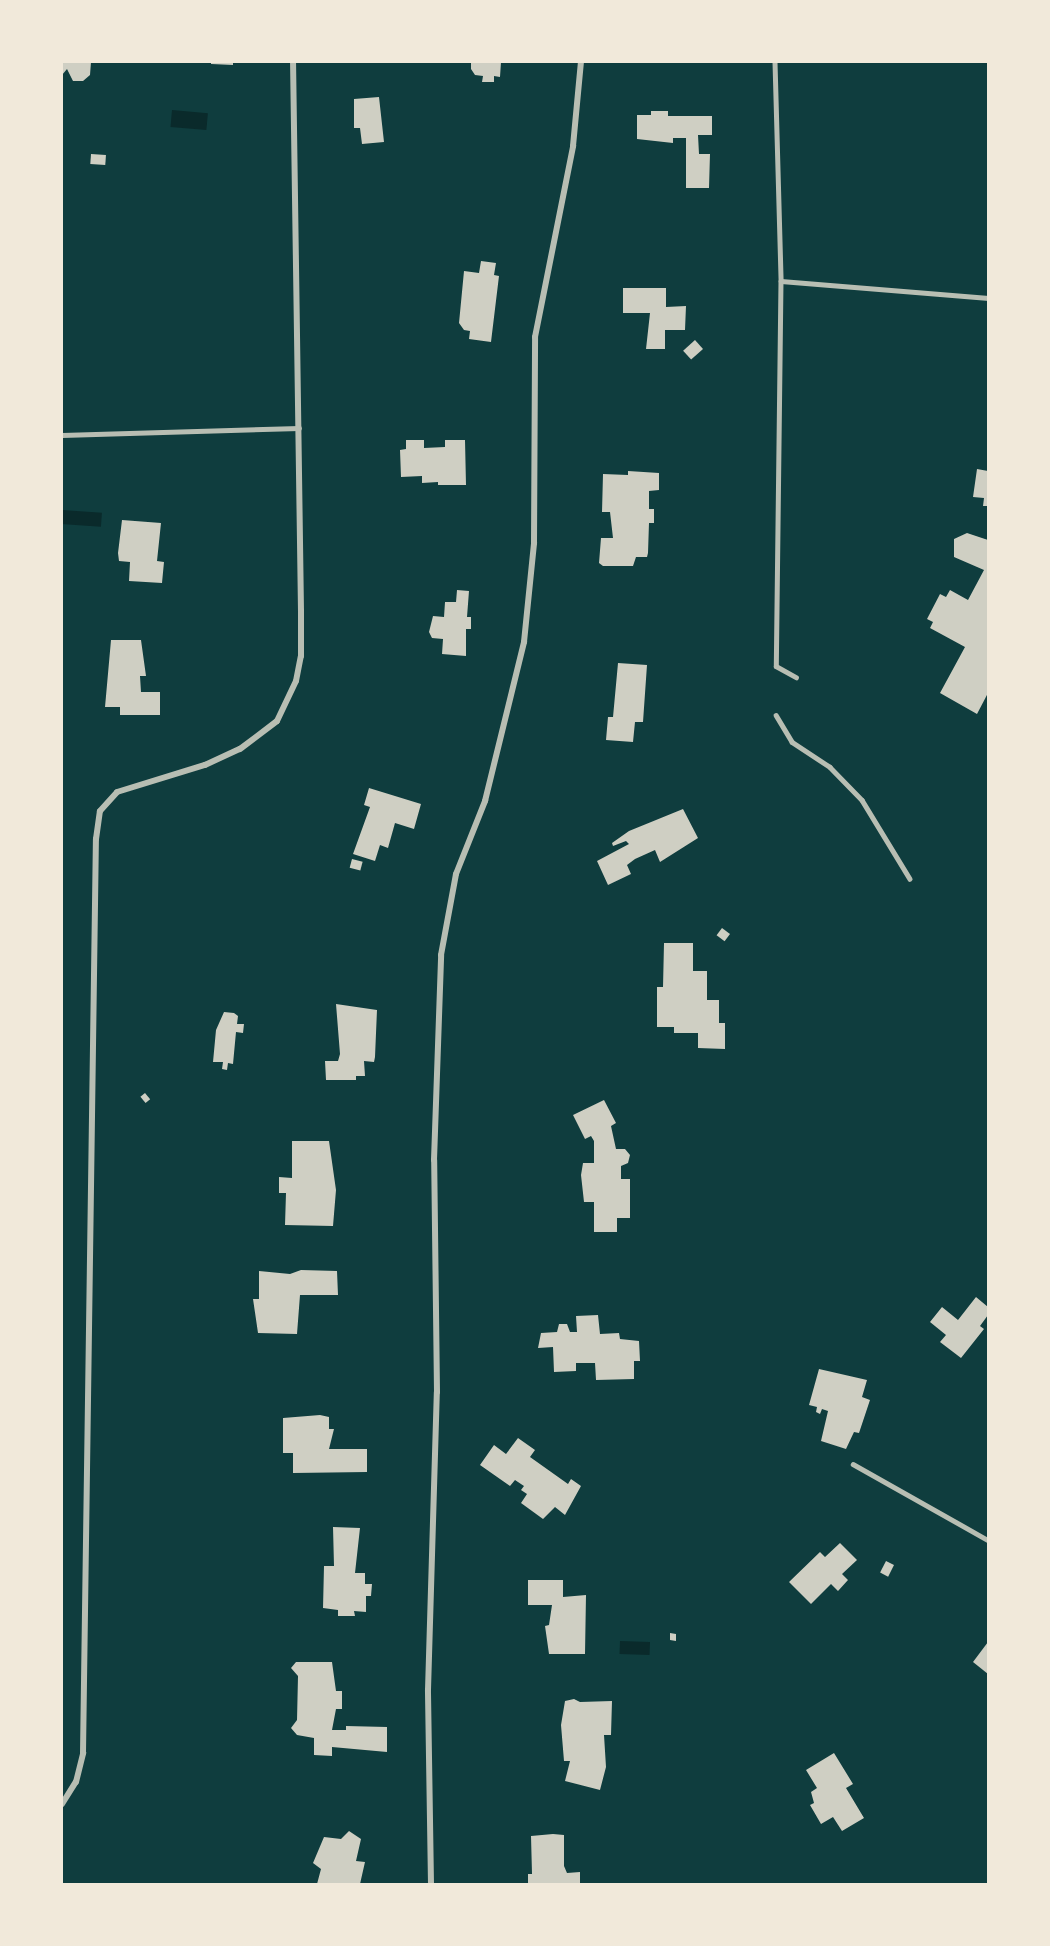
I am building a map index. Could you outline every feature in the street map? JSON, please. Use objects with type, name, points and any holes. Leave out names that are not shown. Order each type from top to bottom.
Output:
[{"type":"street","points":[[62,1804],[76,1782],[83,1753],[96,840],[100,811],[117,792],[205,765],[266,732],[286,707],[301,656],[293,62]]},
{"type":"street","points":[[431,1884],[428,1690],[436,1392],[434,1160],[441,955],[456,874],[485,801],[524,642],[534,543],[535,337],[573,146],[581,62]]},
{"type":"lane","points":[[775,62],[780,281],[776,666],[796,677]]},
{"type":"lane","points":[[780,281],[988,298]]},
{"type":"lane","points":[[62,435],[298,428]]},
{"type":"lane","points":[[776,715],[792,742],[830,767],[862,800],[910,879]]},
{"type":"lane","points":[[853,1464],[988,1540]]},
{"type":"water","points":[[172,110],[208,113],[206,130],[171,127]]},
{"type":"water","points":[[62,510],[102,513],[101,527],[62,524]]},
{"type":"water","points":[[620,1641],[650,1642],[650,1655],[620,1654]]},
{"type":"building","points":[[62,62],[91,62],[90,75],[83,81],[73,81],[67,69],[62,75]]},
{"type":"building","points":[[211,62],[233,62],[233,65],[211,64]]},
{"type":"building","points":[[471,62],[501,62],[500,77],[494,76],[494,82],[482,82],[483,76],[475,75],[471,69]]},
{"type":"building","points":[[379,97],[384,142],[362,144],[360,128],[354,128],[354,99]]},
{"type":"building","points":[[651,111],[668,111],[668,116],[712,116],[712,135],[698,135],[699,154],[710,154],[709,188],[686,188],[686,138],[673,138],[673,143],[637,139],[637,115],[651,115]]},
{"type":"building","points":[[91,154],[106,155],[105,165],[90,164]]},
{"type":"building","points":[[481,261],[496,263],[494,275],[499,276],[491,342],[469,339],[470,331],[464,330],[459,323],[464,271],[479,273]]},
{"type":"building","points":[[623,288],[666,288],[666,307],[686,306],[685,330],[665,330],[665,349],[646,349],[650,313],[623,313]]},
{"type":"building","points":[[695,340],[703,349],[691,360],[683,351]]},
{"type":"building","points":[[406,440],[424,440],[424,448],[445,447],[445,440],[465,440],[466,485],[422,483],[422,476],[401,477],[400,450],[406,449]]},
{"type":"building","points":[[977,469],[988,471],[988,506],[983,506],[984,498],[973,497]]},
{"type":"building","points":[[628,471],[659,473],[659,490],[649,491],[649,509],[654,509],[654,523],[649,523],[647,557],[636,557],[633,566],[603,566],[599,563],[601,538],[613,538],[610,512],[602,512],[603,474],[628,475]]},
{"type":"building","points":[[122,520],[161,523],[157,561],[164,562],[162,583],[129,581],[130,562],[119,561],[118,553]]},
{"type":"building","points":[[967,533],[988,540],[988,693],[977,714],[940,693],[965,647],[930,628],[933,622],[927,619],[940,594],[946,597],[950,590],[968,600],[984,570],[954,557],[954,539]]},
{"type":"building","points":[[457,590],[469,591],[467,617],[471,617],[471,629],[466,629],[466,656],[442,654],[443,639],[432,638],[429,632],[433,616],[444,617],[445,602],[456,602]]},
{"type":"building","points":[[111,640],[141,640],[146,676],[140,676],[141,692],[160,692],[160,715],[120,715],[120,707],[105,707]]},
{"type":"building","points":[[618,663],[647,665],[643,722],[635,722],[633,742],[606,740],[608,717],[613,717]]},
{"type":"building","points":[[369,788],[421,804],[414,829],[395,823],[388,848],[380,845],[375,861],[353,854],[370,807],[364,805]]},
{"type":"building","points":[[683,809],[698,838],[660,862],[655,850],[635,859],[627,865],[631,874],[608,885],[597,861],[629,844],[626,841],[613,846],[612,843],[629,831]]},
{"type":"building","points":[[352,859],[363,862],[360,871],[350,868]]},
{"type":"building","points":[[722,928],[730,934],[725,941],[717,935]]},
{"type":"building","points":[[664,943],[693,943],[693,971],[707,971],[707,1000],[719,1000],[719,1023],[725,1023],[725,1049],[698,1048],[698,1033],[674,1033],[674,1027],[657,1027],[657,987],[663,987]]},
{"type":"building","points":[[336,1004],[377,1010],[374,1062],[364,1061],[365,1076],[356,1076],[356,1080],[326,1080],[325,1061],[338,1061],[340,1054]]},
{"type":"building","points":[[224,1012],[234,1013],[238,1016],[237,1024],[244,1024],[243,1033],[236,1032],[233,1064],[228,1063],[227,1070],[222,1069],[223,1062],[213,1062],[216,1030]]},
{"type":"building","points":[[145,1093],[150,1099],[146,1103],[140,1097]]},
{"type":"building","points":[[604,1100],[616,1123],[611,1126],[616,1149],[625,1149],[630,1155],[628,1163],[621,1166],[621,1179],[630,1179],[630,1218],[617,1218],[617,1232],[594,1232],[594,1202],[584,1202],[581,1175],[583,1163],[594,1163],[594,1141],[591,1136],[585,1139],[573,1115]]},
{"type":"building","points":[[292,1141],[329,1141],[336,1190],[333,1226],[285,1225],[286,1193],[279,1193],[279,1177],[292,1178]]},
{"type":"building","points":[[301,1270],[337,1271],[338,1295],[300,1295],[297,1334],[258,1333],[253,1299],[259,1299],[259,1271],[290,1274]]},
{"type":"building","points":[[976,1297],[988,1307],[988,1315],[980,1326],[984,1329],[961,1358],[940,1342],[946,1335],[930,1322],[942,1307],[958,1320]]},
{"type":"building","points":[[598,1315],[600,1334],[619,1333],[620,1339],[639,1341],[640,1361],[634,1361],[634,1379],[596,1380],[595,1363],[576,1363],[576,1371],[554,1372],[553,1347],[538,1348],[541,1333],[557,1332],[559,1324],[567,1324],[570,1332],[577,1332],[576,1316]]},
{"type":"building","points":[[819,1369],[867,1380],[862,1397],[870,1400],[859,1433],[854,1432],[846,1449],[821,1441],[828,1411],[822,1409],[820,1414],[816,1412],[817,1407],[809,1405]]},
{"type":"building","points":[[320,1415],[329,1417],[329,1429],[334,1429],[329,1449],[367,1449],[367,1472],[293,1473],[293,1453],[283,1453],[283,1418]]},
{"type":"building","points":[[518,1438],[535,1450],[530,1457],[568,1484],[571,1479],[581,1486],[565,1515],[555,1507],[543,1519],[521,1503],[527,1494],[521,1490],[524,1486],[515,1480],[510,1486],[480,1465],[494,1445],[506,1454]]},
{"type":"building","points":[[333,1527],[360,1528],[355,1573],[365,1573],[365,1584],[372,1584],[371,1596],[366,1596],[366,1612],[354,1611],[355,1616],[338,1616],[338,1610],[323,1608],[324,1566],[334,1566]]},
{"type":"building","points":[[840,1543],[857,1560],[842,1574],[848,1580],[838,1591],[831,1584],[811,1604],[789,1582],[820,1552],[825,1557]]},
{"type":"building","points":[[886,1561],[894,1565],[888,1577],[880,1573]]},
{"type":"building","points":[[528,1580],[563,1580],[563,1597],[586,1595],[585,1654],[549,1654],[545,1626],[549,1625],[552,1605],[528,1605]]},
{"type":"building","points":[[670,1633],[676,1634],[676,1641],[670,1640]]},
{"type":"building","points":[[988,1642],[988,1674],[973,1662]]},
{"type":"building","points":[[296,1662],[332,1662],[336,1691],[342,1691],[342,1709],[336,1709],[332,1730],[346,1730],[346,1726],[387,1727],[387,1752],[332,1747],[332,1756],[314,1755],[314,1738],[297,1735],[291,1728],[297,1720],[298,1676],[291,1668]]},
{"type":"building","points":[[574,1699],[580,1702],[612,1701],[611,1735],[604,1735],[606,1767],[600,1790],[565,1781],[570,1761],[564,1761],[561,1725],[565,1701]]},
{"type":"building","points":[[834,1753],[853,1784],[846,1788],[864,1818],[842,1831],[833,1817],[821,1824],[810,1805],[814,1803],[811,1792],[817,1788],[806,1770]]},
{"type":"building","points":[[349,1831],[361,1839],[356,1861],[365,1862],[360,1884],[317,1884],[321,1869],[313,1863],[324,1837],[341,1839]]},
{"type":"building","points":[[564,1835],[564,1866],[567,1873],[580,1872],[580,1884],[528,1884],[528,1874],[532,1874],[531,1836]]}]
